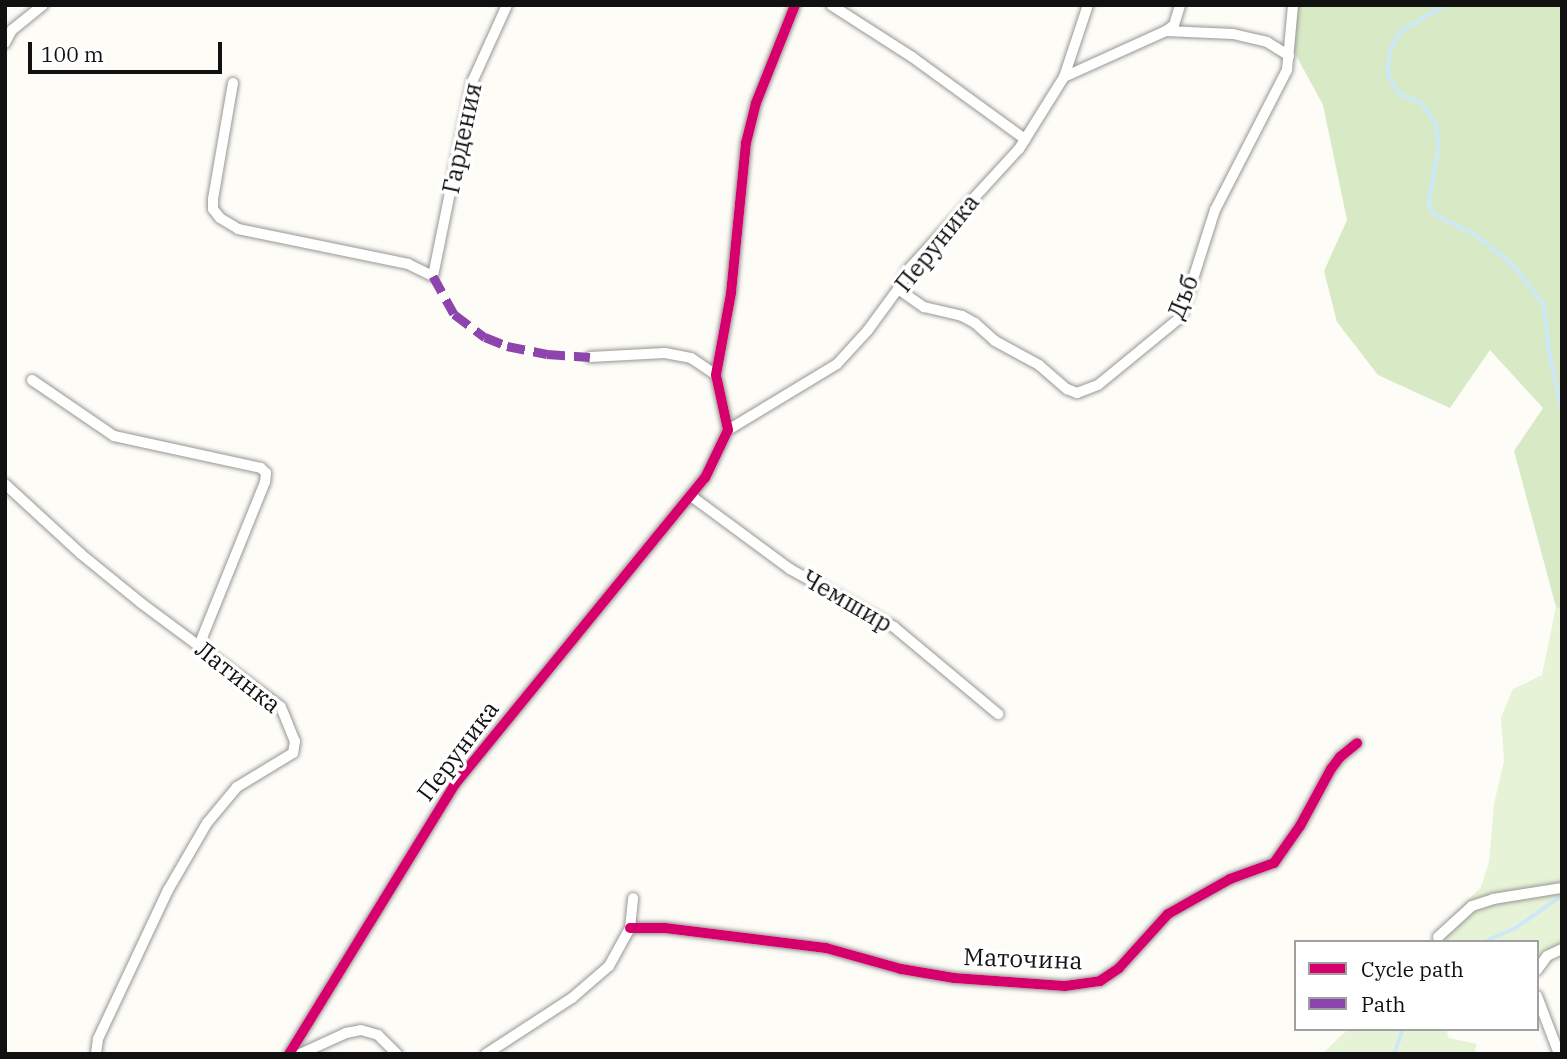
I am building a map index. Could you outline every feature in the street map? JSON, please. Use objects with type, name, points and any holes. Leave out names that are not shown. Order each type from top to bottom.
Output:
[{"type":"street","points":[[5,43],[12,30],[43,5]]},
{"type":"street","name":"Гардения","points":[[233,83],[213,199],[213,209],[220,218],[238,229],[408,264],[433,276],[473,80],[507,5]]},
{"type":"street","points":[[728,430],[716,375],[731,293],[746,143],[756,103],[795,5]]},
{"type":"street","points":[[831,5],[912,57],[1025,139]]},
{"type":"street","name":"Перуника","points":[[289,1054],[455,784],[705,478],[728,430],[837,364],[868,330],[898,289],[908,270],[1025,139],[1064,77],[1088,5]]},
{"type":"street","points":[[1064,77],[1166,31],[1174,25],[1180,5]]},
{"type":"street","name":"Дъб","points":[[898,289],[924,307],[962,316],[975,323],[995,341],[1039,365],[1067,389],[1077,393],[1098,385],[1181,317],[1215,210],[1280,88],[1289,57],[1293,5]]},
{"type":"street","points":[[1166,31],[1233,34],[1267,42],[1289,57]]},
{"type":"street","points":[[590,357],[665,353],[691,358],[716,375]]},
{"type":"street","points":[[32,380],[114,436],[261,468],[265,473],[265,482],[199,645]]},
{"type":"street","name":"Латинка","points":[[5,484],[81,554],[281,707],[295,741],[293,753],[237,787],[207,823],[168,890],[125,987],[98,1039],[96,1054]]},
{"type":"street","name":"Чемшир","points":[[691,496],[790,569],[894,627],[998,714]]},
{"type":"street","name":"Маточина","points":[[630,928],[665,928],[826,948],[901,969],[954,978],[1065,986],[1100,982],[1119,968],[1168,914],[1230,879],[1274,863],[1300,826],[1331,769],[1340,757],[1357,743]]},
{"type":"street","points":[[1438,937],[1472,906],[1493,899],[1562,888]]},
{"type":"street","points":[[486,1054],[545,1017],[609,966],[630,928],[633,898]]},
{"type":"street","points":[[1539,967],[1548,956],[1562,949]]},
{"type":"street","points":[[1539,1001],[1559,1054]]},
{"type":"street","points":[[300,1054],[346,1033],[361,1030],[378,1035],[397,1054]]},
{"type":"green space","points":[[1290,5],[1562,5],[1562,609],[1556,607],[1514,451],[1543,408],[1490,350],[1450,408],[1378,375],[1337,322],[1324,271],[1347,220],[1323,105],[1291,46]]},
{"type":"green space","points":[[1556,607],[1562,609],[1562,949],[1539,962],[1539,940],[1429,940],[1481,887],[1489,862],[1494,804],[1504,761],[1501,717],[1513,689],[1542,675]]},
{"type":"green space","points":[[1346,1031],[1447,1031],[1449,1038],[1477,1044],[1474,1054],[1322,1054]]},
{"type":"waterway","points":[[1447,5],[1402,31],[1391,49],[1388,73],[1399,94],[1421,103],[1436,123],[1439,149],[1429,204],[1434,214],[1476,235],[1512,264],[1544,304],[1550,354],[1562,410]]},
{"type":"waterway","points":[[1488,940],[1517,927],[1562,896]]},
{"type":"waterway","points":[[1394,1054],[1402,1031]]},
{"type":"marked path","points":[[433,276],[454,314],[485,337],[507,346],[547,354],[590,357]]},
{"type":"cycle path","points":[[289,1054],[455,784],[705,478],[728,430],[716,375],[731,293],[746,143],[756,103],[795,5]]},
{"type":"cycle path","points":[[630,928],[665,928],[826,948],[901,969],[954,978],[1065,986],[1100,981],[1119,968],[1168,914],[1230,879],[1274,863],[1300,826],[1331,769],[1340,757],[1357,743]]}]
